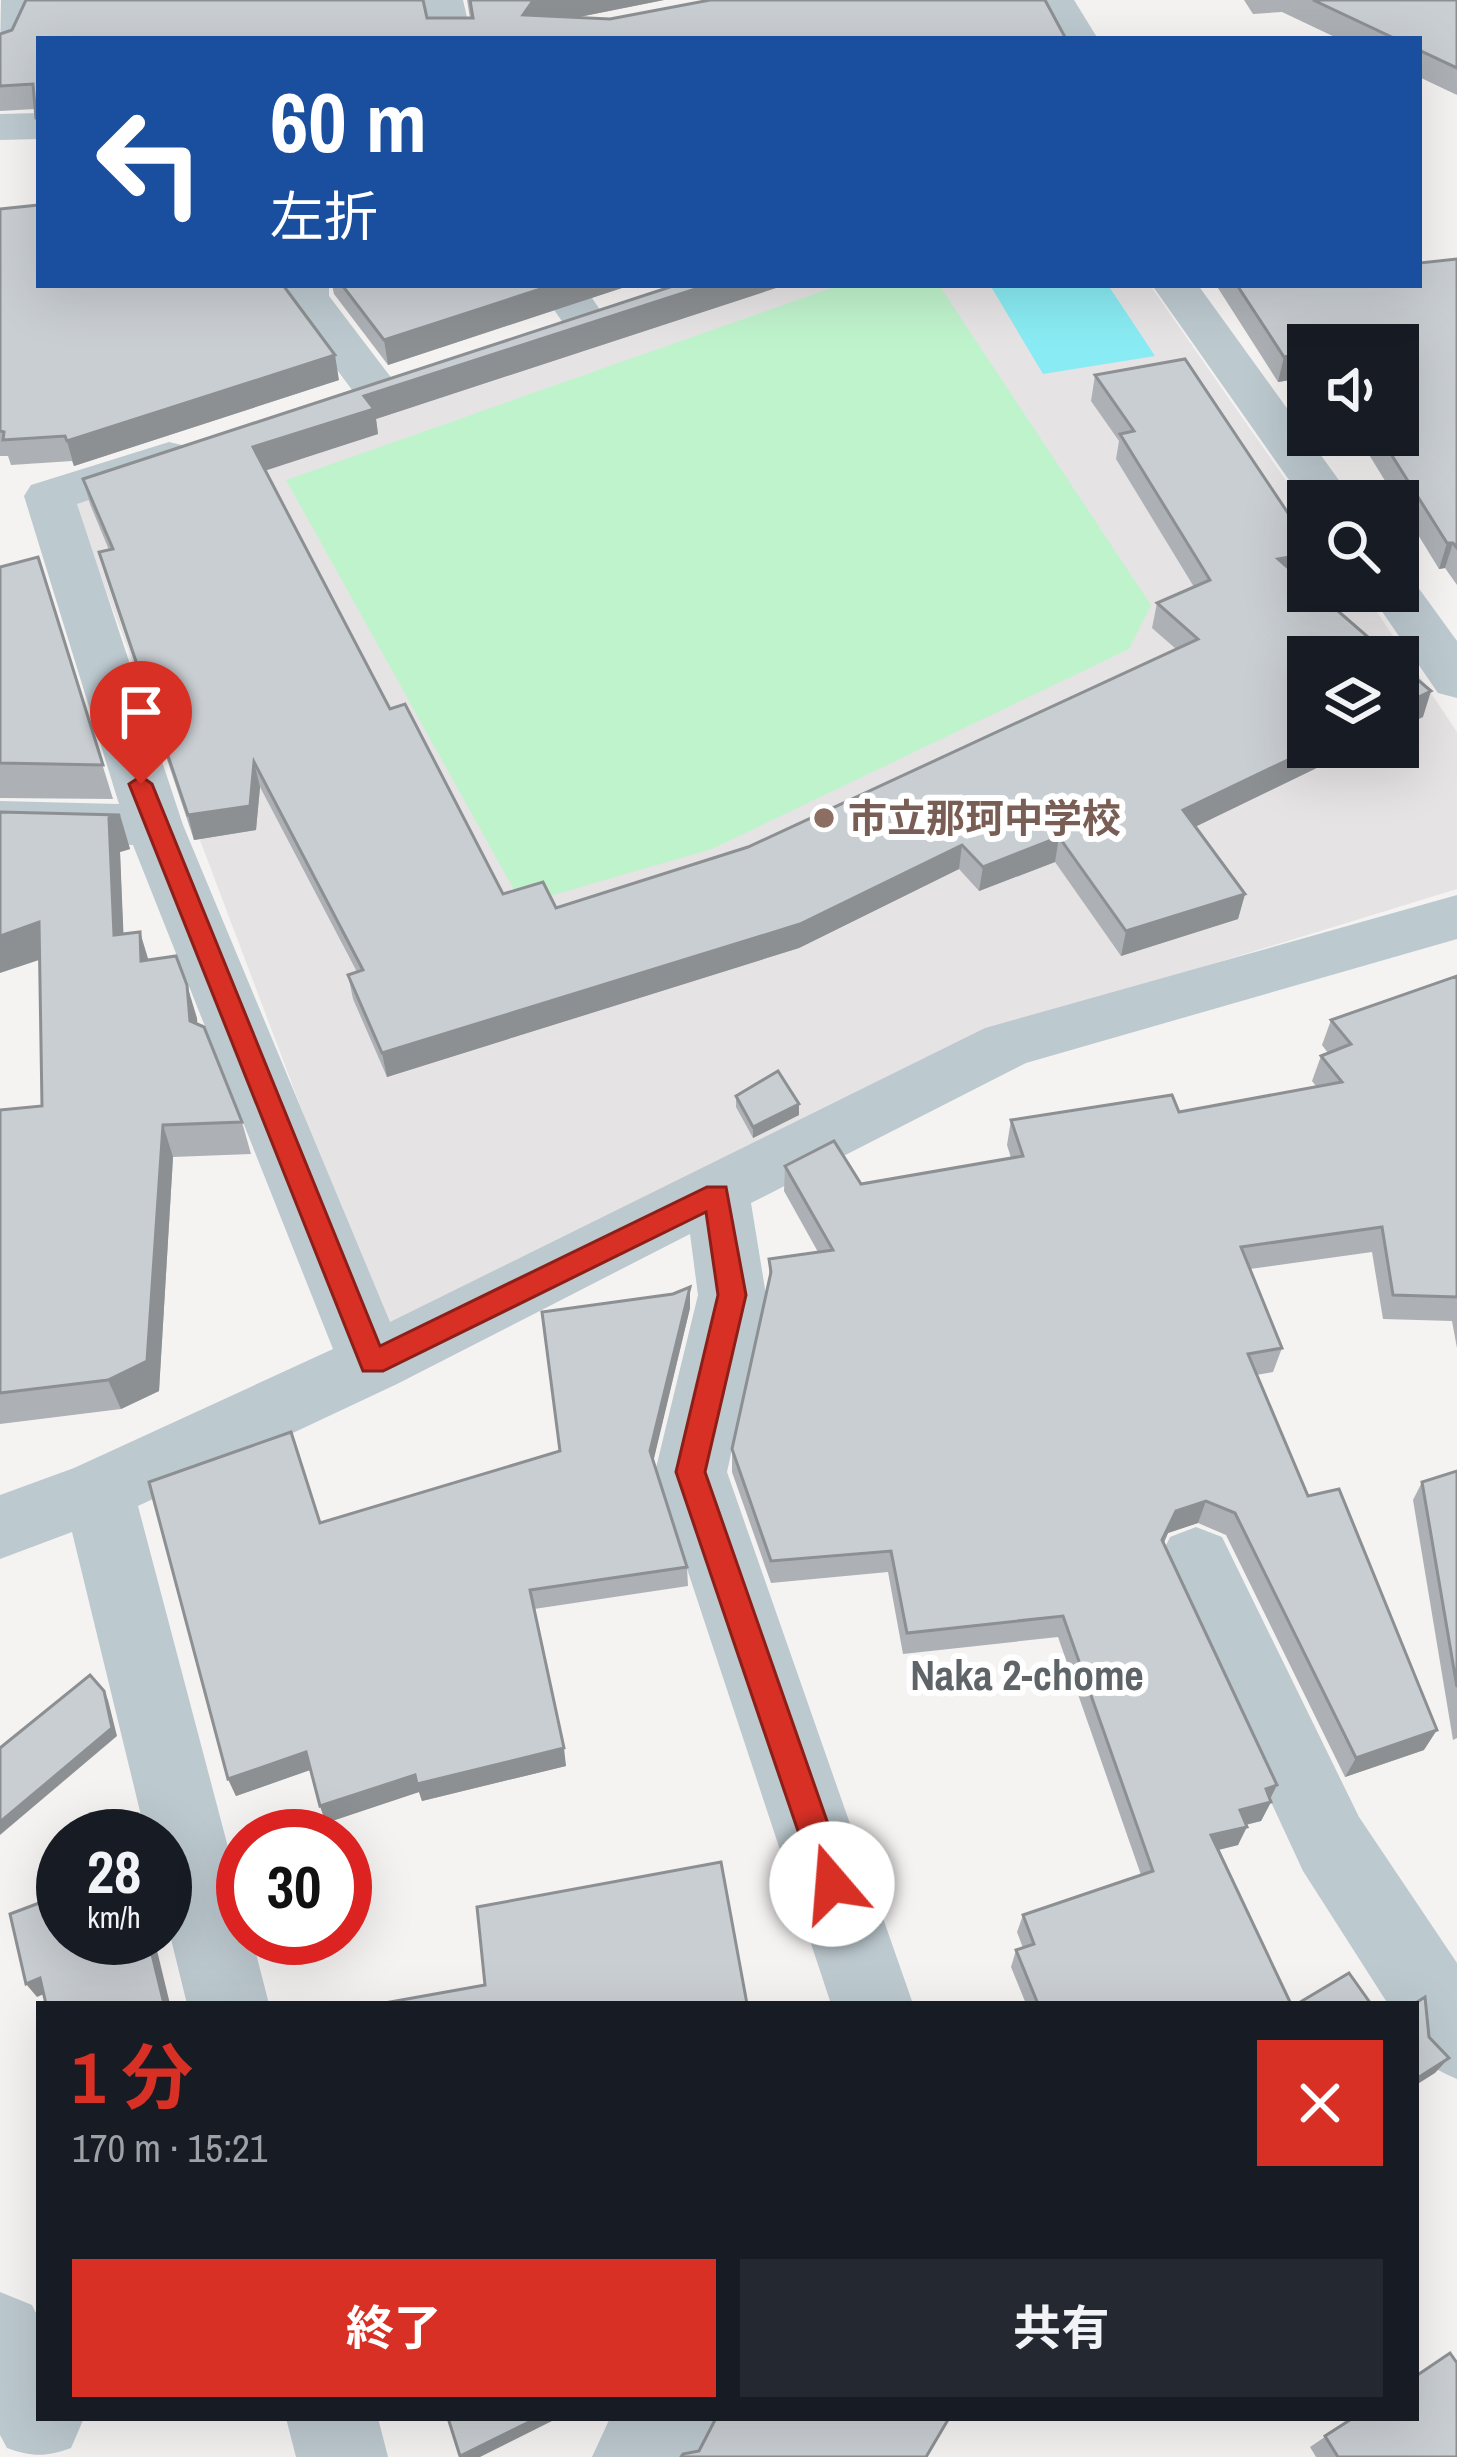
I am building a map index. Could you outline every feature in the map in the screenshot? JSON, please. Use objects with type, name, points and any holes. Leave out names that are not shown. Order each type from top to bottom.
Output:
[{"type":"street","points":[[0,43],[21,0]]},
{"type":"street","points":[[443,0],[451,36]]},
{"type":"street","points":[[1054,0],[1076,36]]},
{"type":"street","points":[[0,127],[36,126]]},
{"type":"street","points":[[307,288],[306,297],[375,388]]},
{"type":"street","points":[[1177,288],[1314,480]]},
{"type":"street","points":[[223,439],[49,496],[154,825],[373,1363]]},
{"type":"street","points":[[1409,612],[1457,680]]},
{"type":"street","points":[[0,820],[154,825]]},
{"type":"street","points":[[0,1527],[98,1491],[373,1363],[1007,1045],[1457,917]]},
{"type":"street","points":[[717,1194],[732,1295],[691,1472],[871,2001]]},
{"type":"street","points":[[98,1491],[226,2001]]},
{"type":"street","points":[[1196,1560],[1331,1844],[1457,2037]]},
{"type":"street","points":[[0,2337],[36,2411]]},
{"type":"street","points":[[41,2421],[59,2457]]},
{"type":"street","points":[[333,2421],[342,2457]]},
{"type":"street","points":[[638,2457],[667,2421]]},
{"type":"shaded area","name":"市立那珂中学校","points":[[732,288],[1152,288],[1287,482],[1287,612],[1377,612],[1393,636],[1287,636],[1287,768],[1419,768],[1419,675],[1457,732],[1457,889],[1105,997],[386,1333],[72,501]]},
{"type":"green space","points":[[831,288],[941,288],[1151,605],[1129,649],[712,849],[522,904],[286,480]]},
{"type":"water","points":[[992,288],[1110,288],[1155,356],[1043,374]]},
{"type":"building","points":[[26,0],[423,0],[427,18],[473,18],[470,0],[540,0],[532,2],[523,15],[610,19],[710,0],[1045,0],[1064,36],[36,36],[36,118],[33,84],[0,86],[0,34],[12,30]]},
{"type":"building","points":[[1313,0],[1457,0],[1457,68],[1422,51],[1422,36],[1390,36]]},
{"type":"building","points":[[36,205],[36,288],[285,288],[335,355],[67,441],[65,436],[3,440],[0,209]]},
{"type":"building","points":[[1457,259],[1457,548],[1447,543],[1419,499],[1419,480],[1407,480],[1392,456],[1419,456],[1419,324],[1287,324],[1284,357],[1239,288],[1422,288],[1422,263]]},
{"type":"building","points":[[344,288],[544,288],[384,340]]},
{"type":"building","points":[[667,288],[699,288],[364,396],[374,409],[253,447],[390,709],[405,704],[503,894],[543,882],[556,908],[748,847],[1198,639],[1157,603],[1210,580],[1120,434],[1134,431],[1095,375],[1185,359],[1287,512],[1287,558],[1278,559],[1287,567],[1287,612],[1339,612],[1367,636],[1287,636],[1287,760],[1183,810],[1245,894],[1126,931],[1059,837],[983,867],[962,845],[800,924],[382,1053],[348,975],[363,970],[254,762],[250,806],[188,815],[99,552],[113,549],[83,479]]},
{"type":"building","points":[[38,557],[103,765],[0,763],[0,567]]},
{"type":"building","points":[[1419,681],[1431,691],[1419,697]]},
{"type":"building","points":[[0,812],[120,815],[109,818],[114,935],[140,932],[141,961],[176,956],[187,985],[190,1021],[204,1027],[242,1122],[163,1125],[147,1361],[108,1380],[0,1393],[0,1110],[42,1106],[39,922],[0,936]]},
{"type":"building","points":[[1457,976],[1457,1297],[1393,1295],[1382,1227],[1241,1247],[1282,1348],[1248,1354],[1308,1496],[1339,1489],[1437,1730],[1356,1758],[1235,1513],[1206,1501],[1176,1511],[1162,1540],[1277,1785],[1266,1789],[1271,1802],[1240,1810],[1247,1827],[1211,1835],[1290,2001],[1037,2001],[1016,1950],[1034,1944],[1023,1915],[1153,1871],[1063,1616],[907,1633],[891,1551],[771,1561],[732,1449],[771,1272],[769,1259],[833,1250],[785,1166],[834,1141],[861,1184],[1023,1156],[1011,1120],[1172,1095],[1179,1112],[1342,1082],[1321,1056],[1351,1044],[1331,1020]]},
{"type":"building","points":[[778,1071],[799,1104],[753,1127],[736,1096]]},
{"type":"building","points":[[690,1287],[650,1451],[687,1567],[530,1590],[564,1748],[417,1784],[415,1775],[320,1806],[306,1752],[228,1779],[149,1482],[291,1432],[320,1523],[560,1451],[542,1312],[673,1294]]},
{"type":"building","points":[[1457,1471],[1457,1687],[1422,1482]]},
{"type":"building","points":[[90,1675],[104,1691],[112,1728],[0,1822],[0,1748]]},
{"type":"building","points":[[721,1862],[746,2001],[396,2001],[485,1985],[477,1907]]},
{"type":"building","points":[[36,1904],[36,1965],[155,1965],[163,2001],[45,2001],[40,1978],[26,1984],[10,1914]]},
{"type":"building","points":[[1349,1973],[1369,2001],[1302,2001]]},
{"type":"building","points":[[1425,1997],[1429,2037],[1449,2058],[1419,2077],[1419,2001]]},
{"type":"building","points":[[1450,2353],[1457,2363],[1457,2457],[1338,2457],[1325,2436],[1348,2421],[1419,2421],[1419,2374]]},
{"type":"building","points":[[449,2421],[531,2421],[460,2456]]},
{"type":"building","points":[[714,2421],[947,2421],[926,2457],[681,2457],[699,2451]]},
{"type":"place","name":"市立那珂中学校","points":[[824,818]]},
{"type":"district","name":"Naka 2-chome","points":[[1027,1675]]},
{"type":"route","points":[[141,784],[373,1363],[717,1194],[732,1295],[691,1472],[832,1884]]}]
